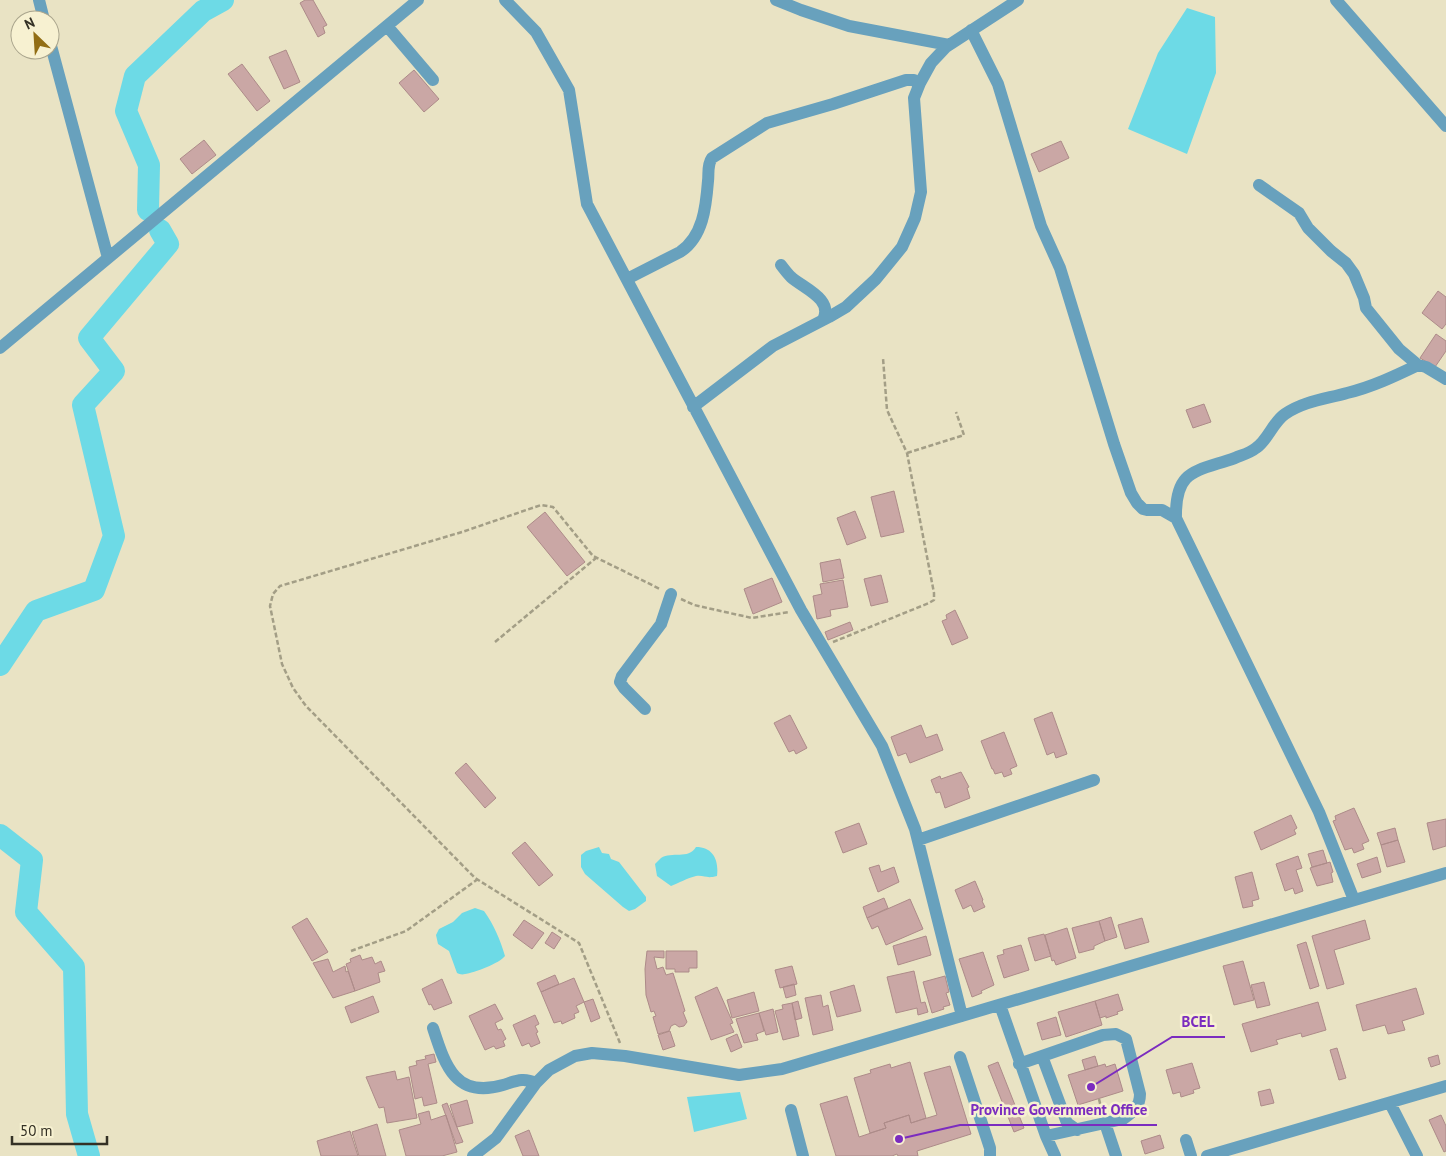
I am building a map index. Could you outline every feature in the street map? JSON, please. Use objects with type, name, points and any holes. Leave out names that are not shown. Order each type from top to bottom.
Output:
[{"type":"street","points":[[0,348],[418,0]]},
{"type":"street","points":[[505,0],[536,32],[570,90],[587,204],[801,610],[882,746],[915,829],[962,1016]]},
{"type":"street","points":[[776,0],[849,26],[950,45]]},
{"type":"street","points":[[693,407],[773,346],[846,307],[876,279],[902,247],[915,218],[921,192],[914,98],[919,85],[931,63],[950,45],[1018,0]]},
{"type":"street","points":[[1336,0],[1446,126]]},
{"type":"street","points":[[387,26],[433,80]]},
{"type":"street","points":[[970,30],[998,84],[1041,226],[1060,268],[1131,493],[1143,509],[1162,510],[1176,518]]},
{"type":"street","points":[[55,60],[108,258]]},
{"type":"street","points":[[627,279],[688,247],[700,230],[708,189],[709,165],[712,158],[767,123],[906,80],[914,80],[919,85]]},
{"type":"street","points":[[1259,185],[1299,213],[1308,228],[1346,263],[1354,274],[1366,308],[1400,349],[1418,365],[1446,379]]},
{"type":"street","points":[[781,265],[792,277],[821,300],[825,309],[823,320]]},
{"type":"street","points":[[1354,900],[1319,812],[1176,518],[1176,503],[1178,490],[1184,479],[1196,472],[1248,453],[1256,448],[1283,415],[1296,407],[1382,382],[1418,365]]},
{"type":"street","points":[[645,709],[620,682],[622,676],[661,624],[671,594]]},
{"type":"street","points":[[918,840],[1094,780]]},
{"type":"street","points":[[473,1156],[496,1138],[536,1084],[549,1070],[575,1056],[592,1053],[625,1056],[739,1075],[782,1069],[1446,873]]},
{"type":"street","points":[[1000,1005],[1046,1136],[1055,1156]]},
{"type":"street","points":[[433,1028],[442,1055],[450,1070],[469,1086],[486,1088],[519,1079],[527,1079],[536,1084]]},
{"type":"street","points":[[1020,1064],[1103,1035],[1116,1034],[1126,1039],[1140,1094],[1140,1102],[1134,1111],[1123,1119],[1046,1136]]},
{"type":"street","points":[[1042,1056],[1068,1123],[1077,1130]]},
{"type":"street","points":[[960,1057],[990,1148],[990,1156]]},
{"type":"street","points":[[1207,1156],[1446,1086]]},
{"type":"street","points":[[1390,1103],[1417,1156]]},
{"type":"street","points":[[791,1110],[803,1156]]},
{"type":"street","points":[[1105,1123],[1116,1156]]},
{"type":"street","points":[[1186,1140],[1191,1156]]},
{"type":"path","points":[[822,647],[934,600],[906,453],[886,410],[883,358]]},
{"type":"path","points":[[906,453],[964,435],[956,412]]},
{"type":"path","points":[[625,1056],[580,942],[478,879],[302,700],[293,688],[282,664],[270,606],[273,594],[280,586],[292,582],[462,532],[540,505],[553,507],[596,558],[694,605],[752,618],[801,610]]},
{"type":"path","points":[[495,642],[596,558]]},
{"type":"path","points":[[351,951],[406,931],[478,879]]},
{"type":"water","points":[[1187,8],[1215,17],[1216,73],[1187,154],[1128,129],[1158,53]]},
{"type":"water","points":[[599,847],[602,853],[609,854],[611,859],[619,862],[646,897],[646,901],[635,909],[629,911],[623,907],[585,874],[581,867],[581,855],[586,851]]},
{"type":"water","points":[[696,847],[707,849],[714,856],[717,865],[717,876],[696,876],[671,886],[657,876],[655,864],[661,858],[689,853]]},
{"type":"water","points":[[475,908],[484,911],[488,916],[505,956],[498,962],[486,967],[461,974],[457,973],[449,951],[438,944],[436,935],[439,929],[453,922],[462,913]]},
{"type":"water","points":[[740,1092],[747,1119],[694,1132],[687,1097]]},
{"type":"building","points":[[305,0],[313,0],[327,25],[323,27],[325,33],[318,37],[300,3]]},
{"type":"building","points":[[286,50],[300,82],[284,89],[269,57]]},
{"type":"building","points":[[242,64],[270,101],[257,111],[228,74]]},
{"type":"building","points":[[414,70],[439,99],[424,112],[399,83]]},
{"type":"building","points":[[204,140],[216,155],[192,174],[180,159]]},
{"type":"building","points":[[1061,141],[1069,158],[1039,172],[1031,154]]},
{"type":"building","points":[[1438,291],[1446,297],[1446,324],[1442,329],[1422,313]]},
{"type":"building","points":[[1436,334],[1446,341],[1446,351],[1435,367],[1420,358]]},
{"type":"building","points":[[1204,404],[1211,422],[1193,428],[1186,410]]},
{"type":"building","points":[[894,491],[904,532],[881,537],[871,497]]},
{"type":"building","points":[[855,511],[866,538],[847,545],[837,518]]},
{"type":"building","points":[[545,512],[585,562],[567,576],[527,527]]},
{"type":"building","points":[[840,559],[844,578],[823,582],[820,563]]},
{"type":"building","points":[[881,575],[888,602],[871,606],[864,579]]},
{"type":"building","points":[[772,578],[782,602],[753,614],[744,589]]},
{"type":"building","points":[[843,580],[848,607],[830,610],[831,616],[817,619],[813,596],[822,594],[820,584]]},
{"type":"building","points":[[955,610],[968,638],[952,645],[942,621],[947,619],[946,615]]},
{"type":"building","points":[[850,622],[853,630],[828,640],[825,632]]},
{"type":"building","points":[[1052,712],[1067,754],[1056,758],[1054,752],[1047,755],[1034,719]]},
{"type":"building","points":[[790,715],[807,748],[796,754],[794,750],[789,752],[774,723]]},
{"type":"building","points":[[921,725],[926,738],[937,734],[943,750],[910,763],[906,753],[898,756],[891,737]]},
{"type":"building","points":[[1004,732],[1017,766],[1010,769],[1012,774],[1004,777],[1002,772],[995,774],[981,741]]},
{"type":"building","points":[[466,763],[496,798],[485,808],[455,773]]},
{"type":"building","points":[[961,772],[969,787],[967,788],[970,798],[945,808],[940,792],[936,793],[931,780],[940,776],[941,779]]},
{"type":"building","points":[[1354,808],[1369,841],[1362,844],[1364,849],[1354,853],[1352,848],[1345,850],[1333,821],[1336,820],[1335,816]]},
{"type":"building","points":[[1291,815],[1297,828],[1294,830],[1296,834],[1261,850],[1254,832]]},
{"type":"building","points":[[1446,819],[1446,846],[1433,850],[1427,823]]},
{"type":"building","points":[[859,823],[867,844],[843,853],[835,832]]},
{"type":"building","points":[[1395,828],[1398,840],[1381,845],[1377,833]]},
{"type":"building","points":[[1398,840],[1405,862],[1387,867],[1381,845]]},
{"type":"building","points":[[525,842],[553,875],[539,886],[512,853]]},
{"type":"building","points":[[1323,850],[1327,863],[1312,867],[1308,854]]},
{"type":"building","points":[[1298,856],[1302,868],[1296,870],[1303,891],[1295,894],[1293,888],[1285,891],[1276,864]]},
{"type":"building","points":[[1377,857],[1381,872],[1362,878],[1357,864]]},
{"type":"building","points":[[1330,862],[1333,882],[1317,886],[1310,868]]},
{"type":"building","points":[[879,865],[881,872],[894,867],[899,882],[878,892],[869,868]]},
{"type":"building","points":[[1252,872],[1259,899],[1252,901],[1253,906],[1243,908],[1235,877]]},
{"type":"building","points":[[975,881],[985,907],[974,912],[971,905],[963,909],[955,890]]},
{"type":"building","points":[[884,898],[888,908],[867,918],[863,907]]},
{"type":"building","points":[[910,899],[923,929],[886,945],[878,926],[872,929],[867,918]]},
{"type":"building","points":[[1111,917],[1117,937],[1105,941],[1099,921]]},
{"type":"building","points":[[307,918],[328,952],[312,961],[292,927]]},
{"type":"building","points":[[1142,918],[1149,942],[1125,949],[1118,925]]},
{"type":"building","points":[[524,920],[544,933],[532,949],[513,935]]},
{"type":"building","points":[[1365,920],[1370,939],[1334,950],[1344,984],[1327,989],[1312,936]]},
{"type":"building","points":[[1099,921],[1105,941],[1094,946],[1094,949],[1079,953],[1072,928]]},
{"type":"building","points":[[1067,928],[1076,958],[1056,965],[1054,960],[1052,961],[1045,935]]},
{"type":"building","points":[[552,932],[561,938],[554,949],[545,943]]},
{"type":"building","points":[[1044,934],[1051,956],[1035,961],[1028,938]]},
{"type":"building","points":[[926,936],[931,955],[898,965],[893,946]]},
{"type":"building","points":[[1306,942],[1319,986],[1310,989],[1297,945]]},
{"type":"building","points":[[1021,945],[1029,970],[1004,978],[997,956],[1004,954],[1003,950]]},
{"type":"building","points":[[647,951],[664,951],[664,958],[654,957],[657,969],[663,967],[666,975],[673,973],[687,1022],[684,1026],[679,1027],[675,1024],[671,1026],[669,1031],[658,1034],[653,1017],[656,1016],[654,1011],[651,1012],[646,995],[645,969]]},
{"type":"building","points":[[666,951],[697,951],[697,968],[689,968],[689,972],[675,972],[675,969],[666,969]]},
{"type":"building","points":[[983,952],[994,985],[972,997],[959,959]]},
{"type":"building","points":[[360,955],[362,960],[372,957],[375,964],[381,961],[385,971],[378,973],[380,982],[355,991],[346,964],[351,962],[350,959]]},
{"type":"building","points":[[328,959],[333,972],[345,966],[355,991],[333,998],[313,963]]},
{"type":"building","points":[[1243,961],[1254,1000],[1234,1005],[1223,966]]},
{"type":"building","points":[[792,966],[797,984],[780,988],[775,970]]},
{"type":"building","points":[[914,971],[921,1003],[925,1002],[928,1012],[918,1015],[917,1008],[896,1013],[887,977]]},
{"type":"building","points":[[555,975],[559,984],[541,992],[537,983]]},
{"type":"building","points":[[945,976],[949,992],[946,993],[950,1005],[932,1013],[923,982]]},
{"type":"building","points":[[574,978],[584,1002],[576,1006],[579,1012],[574,1014],[575,1018],[562,1024],[561,1021],[554,1023],[541,992]]},
{"type":"building","points":[[442,979],[452,1003],[434,1010],[431,1004],[429,1005],[422,989]]},
{"type":"building","points":[[1264,982],[1270,1005],[1257,1008],[1251,985]]},
{"type":"building","points":[[794,984],[796,995],[786,998],[783,987]]},
{"type":"building","points":[[854,985],[861,1011],[837,1017],[830,992]]},
{"type":"building","points":[[717,987],[733,1023],[730,1024],[734,1032],[711,1040],[695,997]]},
{"type":"building","points":[[1416,988],[1424,1014],[1402,1021],[1405,1030],[1388,1034],[1385,1025],[1363,1031],[1356,1005]]},
{"type":"building","points":[[754,992],[759,1011],[732,1018],[727,1000]]},
{"type":"building","points":[[1118,994],[1123,1010],[1117,1012],[1118,1014],[1100,1018],[1095,1001]]},
{"type":"building","points":[[821,995],[823,1007],[828,1005],[833,1030],[813,1035],[805,998]]},
{"type":"building","points":[[373,996],[379,1012],[351,1023],[345,1007]]},
{"type":"building","points":[[593,999],[600,1018],[591,1022],[584,1002]]},
{"type":"building","points":[[798,1001],[802,1018],[795,1020],[792,1003]]},
{"type":"building","points":[[1095,1001],[1102,1025],[1066,1037],[1058,1012]]},
{"type":"building","points":[[1318,1002],[1326,1030],[1302,1037],[1301,1033],[1276,1040],[1278,1044],[1251,1052],[1242,1024]]},
{"type":"building","points":[[792,1003],[799,1036],[783,1040],[775,1011],[783,1009],[782,1005]]},
{"type":"building","points":[[495,1004],[503,1019],[495,1023],[498,1030],[501,1029],[506,1039],[503,1041],[505,1046],[496,1049],[494,1046],[485,1050],[469,1016]]},
{"type":"building","points":[[773,1009],[778,1032],[766,1035],[759,1013]]},
{"type":"building","points":[[759,1013],[764,1031],[756,1034],[758,1040],[744,1043],[736,1019]]},
{"type":"building","points":[[535,1015],[539,1024],[535,1026],[540,1043],[531,1047],[529,1043],[522,1046],[513,1025]]},
{"type":"building","points":[[1056,1017],[1061,1035],[1042,1040],[1037,1023]]},
{"type":"building","points":[[670,1031],[675,1046],[663,1050],[658,1035]]},
{"type":"building","points":[[737,1034],[742,1047],[731,1052],[726,1039]]},
{"type":"building","points":[[1337,1048],[1346,1078],[1339,1080],[1330,1050]]},
{"type":"building","points":[[434,1054],[436,1062],[428,1064],[437,1103],[424,1106],[422,1097],[415,1099],[409,1067],[417,1065],[416,1061],[426,1059],[425,1056]]},
{"type":"building","points":[[1438,1055],[1440,1064],[1431,1067],[1428,1058]]},
{"type":"building","points":[[1095,1056],[1098,1066],[1085,1070],[1082,1060]]},
{"type":"building","points":[[910,1062],[926,1118],[911,1123],[909,1115],[884,1123],[886,1128],[870,1133],[854,1078],[871,1073],[870,1070],[890,1064],[891,1068]]},
{"type":"building","points":[[998,1062],[1024,1128],[1014,1132],[988,1066]]},
{"type":"building","points":[[1192,1063],[1200,1088],[1193,1090],[1194,1093],[1181,1097],[1180,1092],[1173,1094],[1166,1070]]},
{"type":"building","points":[[1105,1064],[1106,1067],[1115,1064],[1123,1091],[1078,1105],[1068,1075]]},
{"type":"building","points":[[950,1066],[971,1134],[917,1151],[918,1156],[898,1156],[897,1154],[892,1156],[836,1156],[820,1104],[847,1096],[859,1137],[886,1128],[884,1123],[909,1115],[911,1123],[937,1115],[924,1073]]},
{"type":"building","points":[[395,1071],[397,1080],[409,1077],[417,1118],[387,1123],[384,1107],[379,1108],[366,1077]]},
{"type":"building","points":[[1270,1089],[1274,1103],[1261,1106],[1258,1092]]},
{"type":"building","points":[[467,1100],[473,1123],[457,1127],[450,1105]]},
{"type":"building","points":[[447,1103],[463,1142],[456,1144],[442,1105]]},
{"type":"building","points":[[429,1111],[431,1120],[446,1115],[457,1152],[442,1156],[406,1156],[399,1130],[421,1124],[418,1114]]},
{"type":"building","points":[[1441,1115],[1446,1126],[1446,1151],[1444,1152],[1429,1120]]},
{"type":"building","points":[[377,1124],[386,1156],[359,1156],[352,1132]]},
{"type":"building","points":[[529,1130],[539,1156],[523,1156],[515,1136]]},
{"type":"building","points":[[350,1131],[358,1156],[321,1156],[317,1141]]},
{"type":"building","points":[[1160,1135],[1164,1148],[1145,1154],[1141,1141]]},
{"type":"waterway","points":[[148,210],[149,165],[126,111],[135,76],[203,11],[223,0]]},
{"type":"waterway","points":[[0,665],[36,611],[94,590],[114,536],[83,405],[114,371],[89,338],[168,244],[160,230]]},
{"type":"waterway","points":[[0,835],[32,860],[26,912],[74,967],[77,1114],[89,1156]]},
{"type":"place","name":"BCEL","points":[[1091,1087]]},
{"type":"place","name":"Province Government Office","points":[[899,1139]]}]
